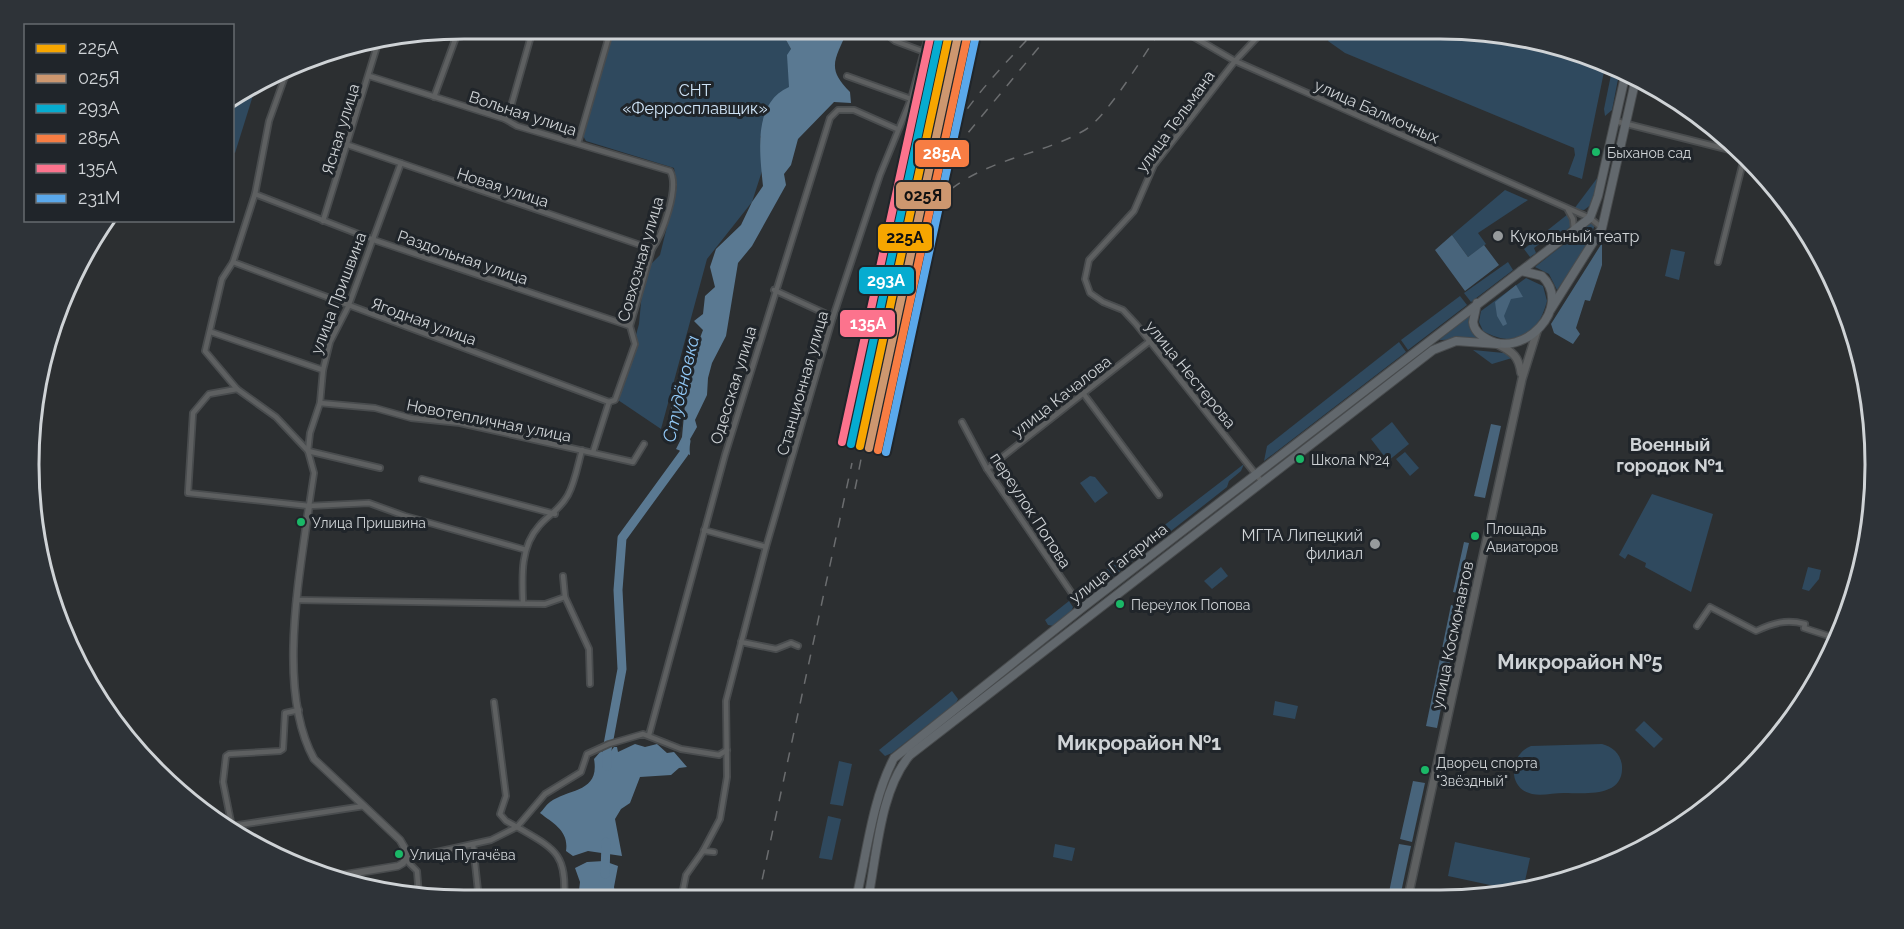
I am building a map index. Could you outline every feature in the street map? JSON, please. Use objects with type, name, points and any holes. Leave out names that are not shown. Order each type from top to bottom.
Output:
[{"type":"main road","points":[[1522,379],[1519,360],[1512,352],[1480,335],[1473,326],[1477,303],[1590,218],[1598,196],[1624,81]]},
{"type":"main road","points":[[1498,344],[1518,343],[1537,331],[1602,228],[1634,86]]},
{"type":"main road","points":[[1521,271],[1535,273],[1547,281],[1553,295],[1551,309]]},
{"type":"main road","name":"улица Гагарина","points":[[858,890],[879,798],[894,758],[1082,608],[1477,303]]},
{"type":"main road","name":"улица Космонавтов","points":[[1410,890],[1522,379],[1537,331]]},
{"type":"main road","name":"улица Гагарина","points":[[870,890],[891,785],[899,768],[910,754],[1433,350],[1456,341],[1498,344]]},
{"type":"main road","points":[[987,683],[993,691]]},
{"type":"street","points":[[434,97],[455,39]]},
{"type":"street","points":[[505,119],[510,110],[530,39]]},
{"type":"street","points":[[578,143],[608,39]]},
{"type":"street","points":[[893,39],[922,51]]},
{"type":"street","name":"Станционная улица","points":[[683,890],[686,875],[704,851],[720,819],[727,777],[726,701],[766,547],[833,317],[897,129],[911,99],[926,39]]},
{"type":"street","name":"улица Балмочных","points":[[1198,39],[1235,61],[1590,218],[1602,228]]},
{"type":"street","name":"улица Тельмана","points":[[1090,293],[1085,279],[1089,260],[1134,211],[1154,165],[1235,61],[1255,39]]},
{"type":"street","name":"Ясная улица","points":[[323,221],[377,48]]},
{"type":"street","name":"Вольная улица","points":[[369,76],[505,119],[517,126],[670,171]]},
{"type":"street","points":[[847,76],[911,99]]},
{"type":"street","points":[[284,79],[269,121],[255,194],[232,262],[222,279],[205,351],[237,389],[276,417],[308,451],[380,468]]},
{"type":"street","name":"Одесская улица","points":[[649,735],[704,530],[774,290],[833,113],[854,110],[897,129]]},
{"type":"street","points":[[1615,121],[1724,148]]},
{"type":"street","name":"Новая улица","points":[[348,145],[442,180],[652,249]]},
{"type":"street","name":"улица Пришвина","points":[[401,163],[348,307],[330,342],[323,370],[320,403],[310,433],[308,451],[314,473],[296,600],[294,668],[306,744],[314,759],[400,840],[407,852],[405,860]]},
{"type":"street","points":[[1718,262],[1742,166]]},
{"type":"street","name":"Совхозная улица","points":[[593,452],[609,402],[615,400],[635,344],[630,326],[652,249],[659,239],[673,187],[670,171]]},
{"type":"street","name":"Раздольная улица","points":[[255,194],[374,240],[630,326]]},
{"type":"street","points":[[1568,210],[1573,219],[1574,231]]},
{"type":"street","name":"Ягодная улица","points":[[232,262],[348,307],[609,402]]},
{"type":"street","points":[[774,290],[833,317]]},
{"type":"street","name":"улица Нестерова","points":[[1090,293],[1103,302],[1123,310],[1262,482]]},
{"type":"street","points":[[211,332],[323,370]]},
{"type":"street","name":"улица Качалова","points":[[987,469],[1150,341]]},
{"type":"street","points":[[237,389],[209,394],[194,413],[188,493],[309,506],[369,503],[405,516],[526,550]]},
{"type":"street","points":[[1083,393],[1159,495]]},
{"type":"street","name":"Новотепличная улица","points":[[320,403],[375,408],[411,418],[460,423],[633,462],[644,444]]},
{"type":"street","name":"переулок Попова","points":[[962,422],[987,469],[1082,608]]},
{"type":"street","points":[[523,603],[522,570],[526,550],[540,525],[555,514],[569,494],[582,450]]},
{"type":"street","points":[[422,479],[555,514]]},
{"type":"street","points":[[704,530],[766,547]]},
{"type":"street","points":[[563,576],[565,597],[589,649],[590,684]]},
{"type":"street","points":[[296,600],[545,604],[565,597]]},
{"type":"street","points":[[1697,626],[1710,607],[1756,631],[1776,621],[1794,621],[1829,635]]},
{"type":"street","points":[[741,642],[776,649],[791,643],[798,646]]},
{"type":"street","points":[[494,702],[506,796],[500,814],[506,821],[552,847],[559,856],[565,881],[565,890]]},
{"type":"street","points":[[231,820],[223,782],[226,756],[283,749],[285,713],[299,710]]},
{"type":"street","points":[[350,875],[398,866],[405,860],[500,837],[518,827],[545,794],[581,772],[586,754],[609,744],[649,735],[663,744],[681,749],[719,755],[727,750]]},
{"type":"street","points":[[239,825],[364,806]]},
{"type":"street","points":[[473,844],[478,890]]},
{"type":"street","points":[[704,851],[714,852]]},
{"type":"street","points":[[405,860],[417,871],[418,887]]},
{"type":"green space","name":"СНТ «Ферросплавщик»","points":[[610,39],[782,39],[786,40],[791,49],[789,88],[760,137],[762,171],[752,202],[707,259],[661,429],[618,400],[639,324],[642,292],[651,264],[660,255],[677,186],[674,168],[586,141],[582,134]]},
{"type":"green space","name":"Быханов сад","points":[[1329,39],[1439,39],[1495,43],[1550,53],[1604,72],[1582,179],[1568,174],[1575,155],[1574,148],[1345,53],[1328,41]]},
{"type":"green space","points":[[1611,75],[1618,78],[1612,110],[1605,116],[1604,109]]},
{"type":"green space","points":[[253,95],[235,153],[234,107]]},
{"type":"green space","points":[[1601,173],[1592,204],[1584,210],[1574,209]]},
{"type":"green space","points":[[1505,190],[1528,200],[1478,233],[1486,244],[1468,257],[1452,235]]},
{"type":"green space","points":[[1568,214],[1571,226],[1563,233],[1558,230],[1534,248],[1536,253],[1530,257],[1524,249]]},
{"type":"green space","points":[[1592,222],[1595,225],[1583,252],[1557,290],[1549,274],[1535,267]]},
{"type":"green space","points":[[1671,249],[1685,252],[1679,280],[1665,276]]},
{"type":"green space","points":[[1508,262],[1513,270],[1471,302],[1464,293]]},
{"type":"green space","points":[[1526,278],[1543,286],[1547,301],[1538,323],[1524,336],[1515,339],[1505,339],[1483,331],[1479,322],[1481,311]]},
{"type":"green space","points":[[1460,296],[1467,305],[1408,350],[1401,340]]},
{"type":"green space","points":[[1469,316],[1473,333],[1479,339],[1439,340]]},
{"type":"green space","points":[[1399,342],[1406,352],[1264,461],[1267,446]]},
{"type":"green space","points":[[1473,350],[1504,353],[1512,358],[1492,364]]},
{"type":"green space","points":[[1392,422],[1409,444],[1388,461],[1371,439]]},
{"type":"green space","points":[[1405,452],[1419,468],[1410,476],[1396,459]]},
{"type":"green space","points":[[1244,464],[1241,471],[1229,481],[1227,487],[1096,590],[1084,587]]},
{"type":"green space","points":[[1090,476],[1095,477],[1108,493],[1095,503],[1080,483]]},
{"type":"green space","points":[[1652,494],[1713,514],[1691,592],[1645,567],[1646,563],[1628,554],[1625,559],[1619,555]]},
{"type":"green space","points":[[1221,567],[1228,576],[1212,589],[1204,581]]},
{"type":"green space","points":[[1808,567],[1821,570],[1819,579],[1809,591],[1802,589]]},
{"type":"green space","points":[[1069,601],[1073,607],[1071,612],[1054,626],[1048,625],[1045,620]]},
{"type":"green space","points":[[952,691],[958,699],[956,703],[892,753],[885,756],[879,750]]},
{"type":"green space","points":[[1275,701],[1298,706],[1295,719],[1273,715]]},
{"type":"green space","points":[[1644,721],[1663,739],[1654,748],[1635,730]]},
{"type":"green space","points":[[1602,744],[1616,752],[1622,766],[1617,784],[1610,789],[1592,793],[1536,795],[1524,791],[1518,785],[1514,771],[1515,763],[1524,750],[1531,746]]},
{"type":"green space","points":[[839,761],[852,764],[843,806],[830,804]]},
{"type":"green space","points":[[828,816],[841,819],[832,860],[819,858]]},
{"type":"green space","points":[[1455,842],[1530,858],[1523,882],[1495,886],[1448,876]]},
{"type":"green space","points":[[1055,844],[1075,848],[1072,861],[1053,857]]},
{"type":"shaded area","points":[[1452,235],[1468,257],[1484,245],[1499,265],[1465,291],[1435,250]]},
{"type":"shaded area","points":[[1602,243],[1602,265],[1590,301],[1585,300],[1576,328],[1580,334],[1573,344],[1554,333],[1551,324]]},
{"type":"shaded area","points":[[1516,285],[1523,297],[1511,299],[1504,316],[1507,324],[1503,326],[1497,316],[1495,302]]},
{"type":"shaded area","points":[[1491,424],[1501,426],[1485,498],[1474,496]]},
{"type":"shaded area","points":[[1464,542],[1469,543],[1464,565],[1472,567],[1466,595],[1453,592]]},
{"type":"shaded area","points":[[1451,605],[1461,607],[1437,728],[1426,726]]},
{"type":"shaded area","points":[[1413,781],[1425,783],[1412,842],[1400,839]]},
{"type":"shaded area","points":[[1399,844],[1411,846],[1402,890],[1389,890]]},
{"type":"water","points":[[782,39],[844,39],[835,62],[835,69],[837,76],[850,92],[851,103],[834,102],[798,139],[791,165],[784,174],[786,185],[752,246],[738,263],[726,336],[712,363],[707,395],[695,420],[697,427],[689,441],[690,455],[676,449],[682,437],[686,393],[673,420],[671,405],[679,379],[687,372],[703,330],[694,321],[703,314],[705,296],[715,287],[710,267],[716,249],[741,225],[763,186],[761,130],[769,105],[777,95],[789,87],[787,55],[791,49],[786,40]]},
{"type":"water","points":[[635,744],[645,747],[657,744],[667,753],[674,752],[687,767],[679,768],[671,775],[640,777],[630,803],[621,809],[615,819],[622,856],[588,851],[573,856],[566,851],[563,833],[540,813],[550,802],[588,784],[595,770],[594,759],[601,751],[608,755],[614,747],[617,747],[618,752]]},
{"type":"water","points":[[604,861],[618,866],[614,890],[579,890],[580,882],[575,868],[587,862]]},
{"type":"waterway","name":"Студёновка","points":[[607,766],[607,750],[622,669],[618,590],[622,538],[684,453],[686,441]]},
{"type":"waterway","name":"Студёновка","points":[[605,874],[606,842]]},
{"type":"railway","points":[[912,236],[933,170],[952,132],[986,86],[1028,39]]},
{"type":"railway","points":[[943,163],[1046,39]]},
{"type":"railway","points":[[855,489],[877,378],[899,288],[928,216],[944,195],[977,173],[1068,139],[1094,123],[1126,83],[1155,39]]},
{"type":"railway","points":[[760,890],[852,463]]},
{"type":"transit line","name":"135А","points":[[842,442],[930,39]]},
{"type":"transit line","name":"293А","points":[[851,444],[939,39]]},
{"type":"transit line","name":"225А","points":[[860,446],[948,39]]},
{"type":"transit line","name":"025Я","points":[[869,448],[957,39]]},
{"type":"transit line","name":"285А","points":[[878,450],[967,39]]},
{"type":"transit line","name":"231М","points":[[886,452],[975,39]]},
{"type":"place","name":"Быханов сад","points":[[1596,152]]},
{"type":"place","name":"Кукольный театр","points":[[1498,236]]},
{"type":"place","name":"Школа №24","points":[[1300,459]]},
{"type":"place","name":"Улица Пришвина","points":[[301,522]]},
{"type":"place","name":"Площадь Авиаторов","points":[[1475,536]]},
{"type":"place","name":"МГТА Липецкий филиал","points":[[1375,544]]},
{"type":"place","name":"Переулок Попова","points":[[1120,604]]},
{"type":"place","name":"Дворец спорта \"Звёздный\"","points":[[1425,770]]},
{"type":"place","name":"Улица Пугачёва","points":[[399,854]]},
{"type":"district","name":"Военный городок №1","points":[[1670,455]]},
{"type":"district","name":"Микрорайон №5","points":[[1580,662]]},
{"type":"district","name":"Микрорайон №1","points":[[1139,743]]}]
